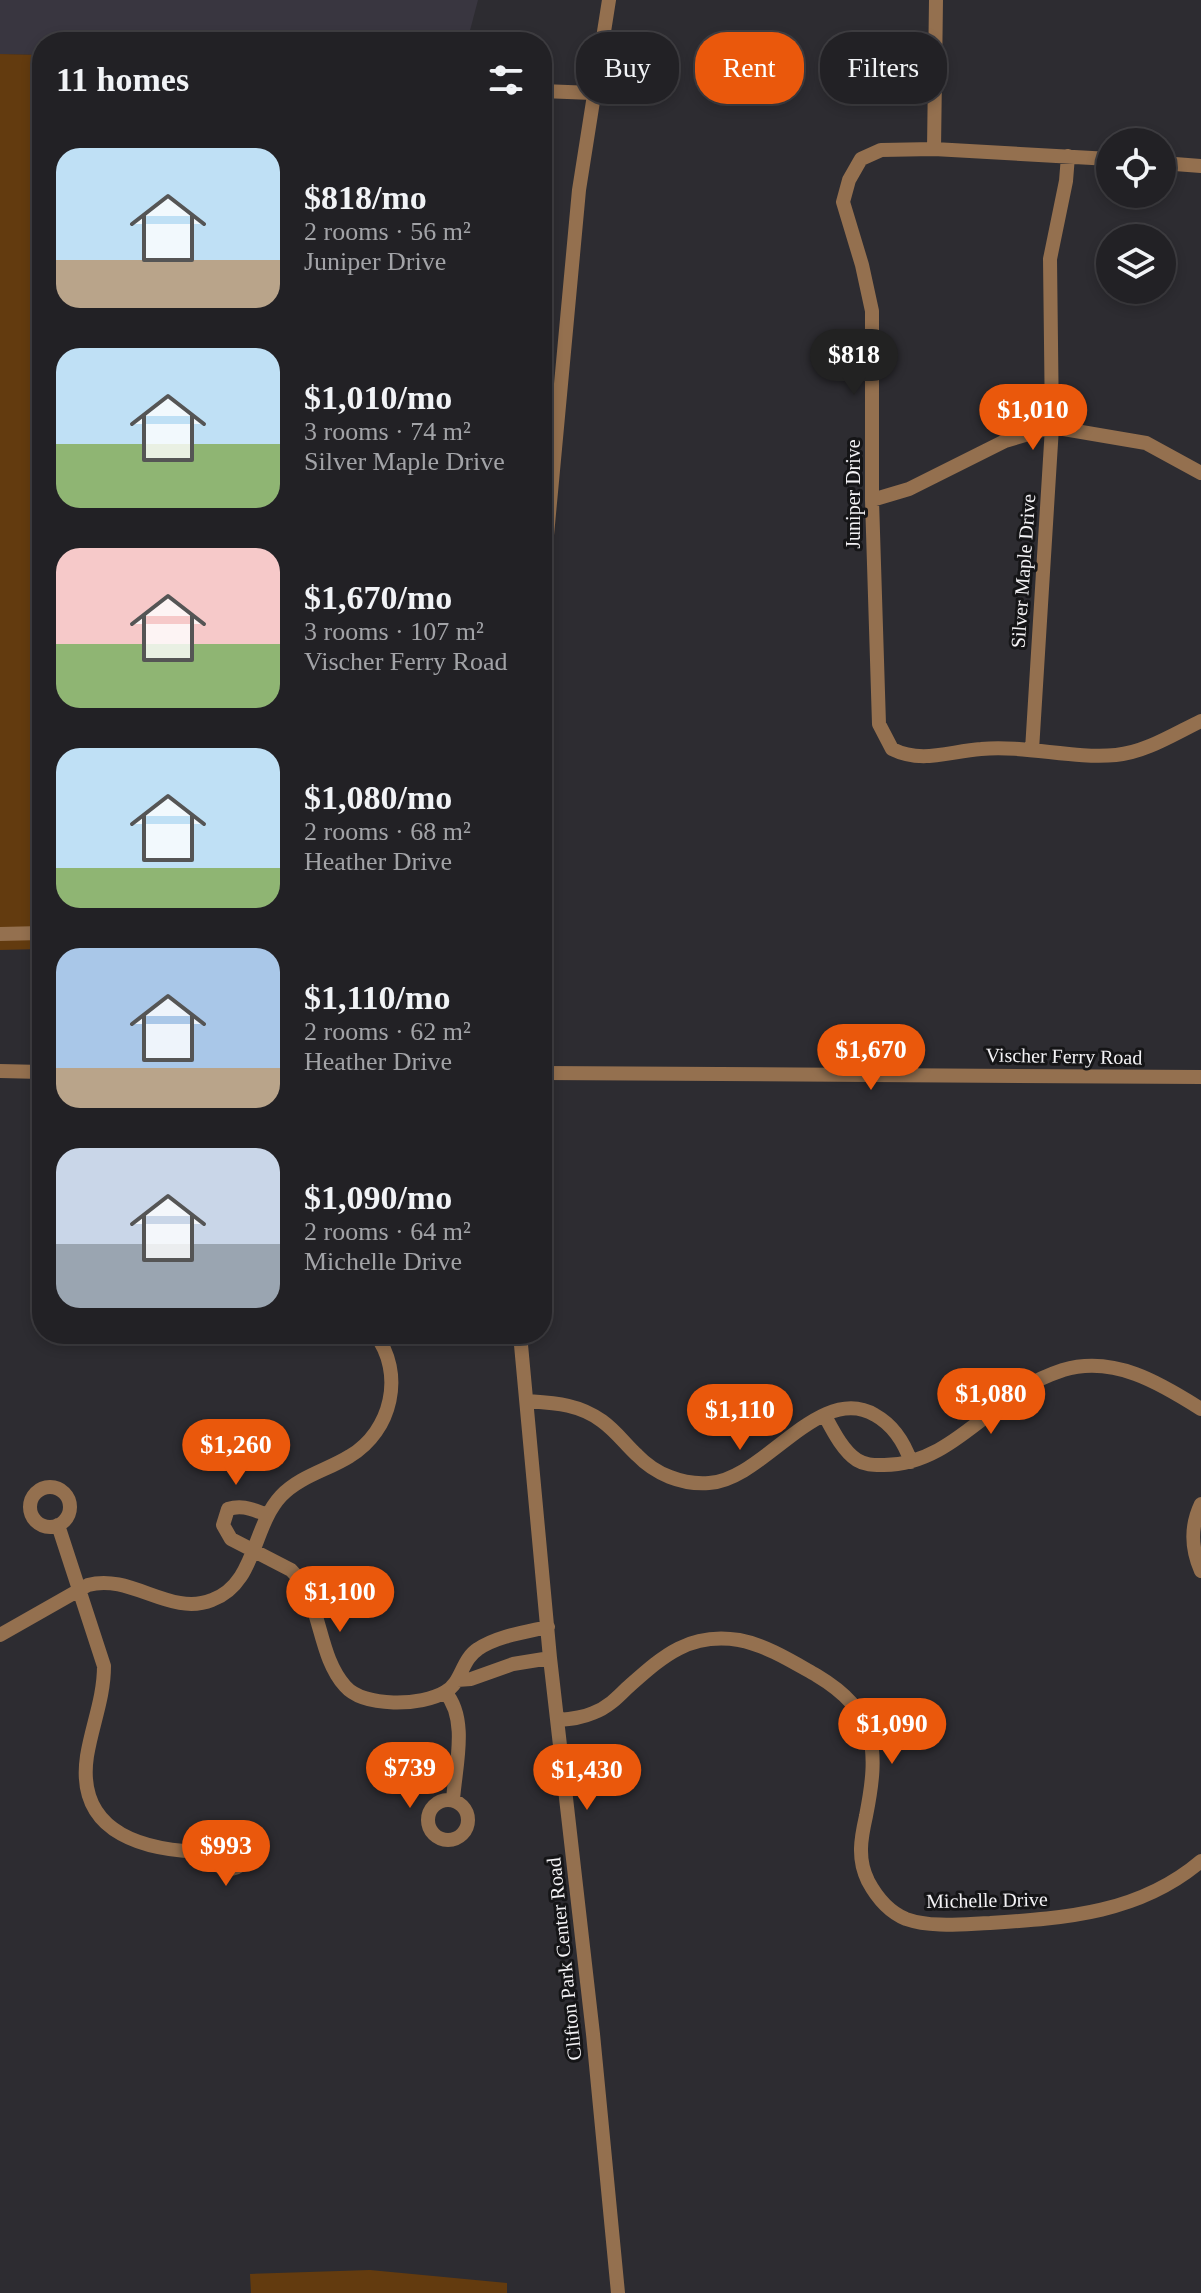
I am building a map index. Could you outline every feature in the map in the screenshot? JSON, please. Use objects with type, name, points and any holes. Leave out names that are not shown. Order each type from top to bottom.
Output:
[{"type":"street","points":[[603,32],[609,0]]},
{"type":"street","points":[[934,149],[936,0]]},
{"type":"street","points":[[552,91],[576,92]]},
{"type":"street","points":[[552,455],[570,270],[592,104]]},
{"type":"street","name":"Juniper Drive","points":[[1096,158],[934,149],[881,150],[861,159],[849,180],[843,202],[872,311],[872,500],[879,724],[892,749],[910,757],[933,757],[982,749],[1118,755],[1154,745],[1201,721]]},
{"type":"street","name":"Silver Maple Drive","points":[[1032,750],[1052,427],[1050,259],[1068,156]]},
{"type":"street","points":[[1176,164],[1201,166]]},
{"type":"street","points":[[872,500],[909,489],[1005,441],[1052,427],[1146,443],[1201,473]]},
{"type":"street","points":[[0,934],[32,933]]},
{"type":"street","points":[[0,1071],[32,1072]]},
{"type":"street","name":"Vischer Ferry Road","points":[[552,1073],[1201,1077]]},
{"type":"street","points":[[0,1635],[98,1582],[114,1583],[175,1602],[203,1603],[236,1585],[268,1515],[288,1490],[312,1474],[350,1456],[376,1433],[386,1412],[392,1382],[387,1354],[381,1344]]},
{"type":"street","name":"Clifton Park Center Road","points":[[521,1344],[550,1658],[593,2034],[618,2293]]},
{"type":"street","points":[[825,1416],[833,1432],[857,1460],[870,1465],[892,1466],[939,1451],[1026,1386],[1064,1370],[1093,1368],[1138,1373],[1164,1385],[1201,1409]]},
{"type":"street","points":[[527,1401],[569,1404],[587,1412],[617,1433],[637,1456],[653,1468],[692,1483],[723,1481],[749,1469],[797,1430],[842,1409],[869,1411],[885,1421],[897,1434],[911,1462]]},
{"type":"street","points":[[1201,1504],[1194,1521],[1193,1537],[1201,1571]]},
{"type":"street","points":[[268,1515],[236,1506],[228,1509],[223,1525],[231,1539],[291,1570],[299,1578],[312,1606],[326,1654],[352,1693],[374,1701],[401,1702],[445,1692],[457,1680],[462,1665],[480,1647],[548,1627]]},
{"type":"street","points":[[58,1525],[104,1666],[104,1687],[91,1735],[86,1777],[89,1796],[97,1814],[119,1832],[149,1847],[179,1852],[211,1852]]},
{"type":"street","name":"Michelle Drive","points":[[558,1720],[593,1713],[611,1703],[673,1649],[686,1645],[719,1639],[741,1640],[787,1658],[845,1695],[867,1725],[872,1772],[860,1857],[868,1881],[886,1906],[903,1918],[915,1921],[963,1924],[1068,1918],[1121,1905],[1149,1894],[1178,1879],[1201,1861]]},
{"type":"street","points":[[457,1680],[471,1679],[513,1664],[550,1658]]},
{"type":"street","points":[[445,1692],[457,1712],[453,1800]]},
{"type":"shaded area","points":[[0,0],[478,0],[470,32],[32,32],[32,55],[0,54]]},
{"type":"shaded area","points":[[0,54],[32,55],[32,949],[0,950]]},
{"type":"shaded area","points":[[370,2270],[507,2283],[507,2293],[251,2293],[250,2274]]}]
